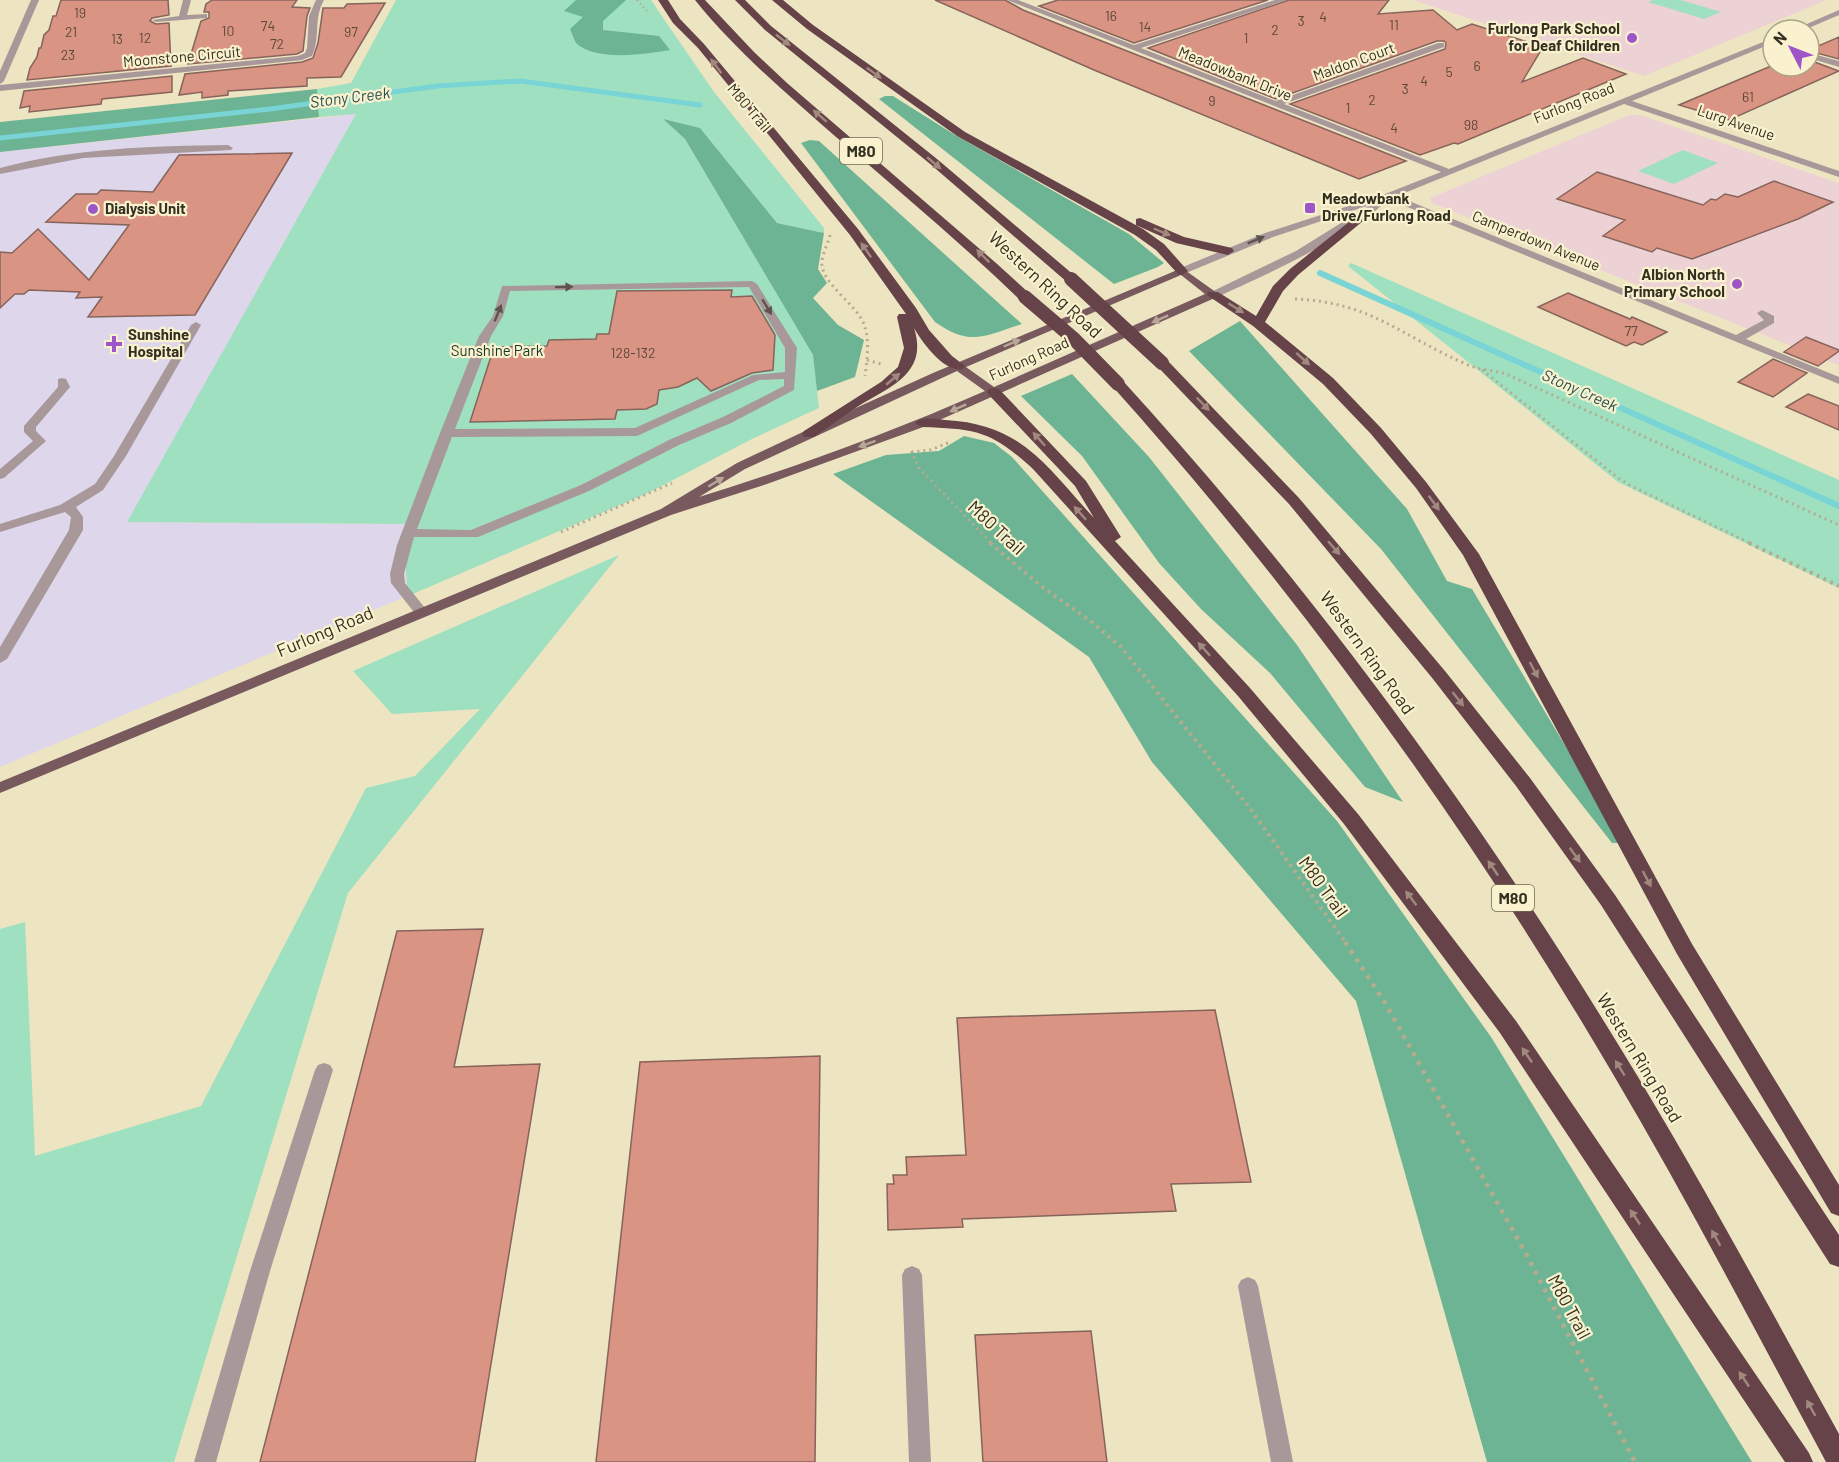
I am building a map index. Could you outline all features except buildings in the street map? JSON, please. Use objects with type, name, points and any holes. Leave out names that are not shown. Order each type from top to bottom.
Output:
[{"type":"highway","points":[[663,0],[676,21],[701,46],[730,86],[854,232],[936,348],[946,359],[958,366]]},
{"type":"highway","name":"Western Ring Road","points":[[700,0],[750,53],[801,100],[976,249],[1025,297],[1073,338],[1118,384],[1226,504],[1294,588],[1433,780],[1584,1006],[1653,1123],[1839,1460]]},
{"type":"highway","name":"Western Ring Road","points":[[740,0],[768,28],[933,161],[1071,279],[1162,363],[1301,509],[1439,675],[1523,782],[1608,900],[1839,1257]]},
{"type":"highway","points":[[777,0],[810,27],[961,134],[1139,232],[1160,247],[1182,271]]},
{"type":"highway","points":[[1014,163],[1164,234],[1195,245],[1228,251]]},
{"type":"highway","points":[[1258,323],[1278,290],[1294,272],[1359,218]]},
{"type":"highway","points":[[1214,295],[1258,323],[1328,381],[1376,431],[1421,485],[1471,554],[1684,949],[1839,1206]]},
{"type":"highway","points":[[809,434],[857,401],[888,384],[907,367],[912,351],[912,336],[900,298]]},
{"type":"highway","points":[[994,392],[1081,484],[1133,572]]},
{"type":"highway","points":[[922,423],[978,428],[1014,444],[1038,466],[1244,692],[1350,819],[1501,1018],[1800,1462]]},
{"type":"main road","points":[[1182,271],[1214,295]]},
{"type":"main road","name":"Furlong Road","points":[[666,512],[741,466],[809,434],[958,366],[1182,271]]},
{"type":"main road","name":"Furlong Road","points":[[0,788],[666,512],[763,481],[922,423],[1214,295]]},
{"type":"main road","points":[[958,366],[994,392]]},
{"type":"street","points":[[0,81],[35,0]]},
{"type":"street","points":[[182,18],[187,0]]},
{"type":"street","name":"Moonstone Circuit","points":[[0,88],[299,58],[309,54],[311,49],[311,17],[320,0]]},
{"type":"street","name":"Meadowbank Drive","points":[[1011,0],[1449,172]]},
{"type":"street","points":[[1134,48],[1283,0]]},
{"type":"street","points":[[1821,20],[1839,12]]},
{"type":"street","points":[[156,20],[204,16]]},
{"type":"street","name":"Maldon Court","points":[[1276,104],[1441,45]]},
{"type":"street","name":"Furlong Road","points":[[1182,271],[1302,223],[1388,196],[1761,46]]},
{"type":"street","points":[[1821,59],[1839,64]]},
{"type":"street","name":"Lurg Avenue","points":[[1624,101],[1839,174]]},
{"type":"street","points":[[0,171],[42,160],[142,150],[228,148]]},
{"type":"street","name":"Furlong Road","points":[[1214,295],[1288,260],[1359,218],[1388,196]]},
{"type":"street","name":"Camperdown Avenue","points":[[1388,196],[1839,381]]},
{"type":"street","points":[[408,533],[472,534],[585,488],[675,442],[790,388],[791,348],[752,284],[506,288],[498,316],[485,336],[446,433],[408,533],[397,574],[398,583],[422,613]]},
{"type":"street","points":[[1737,339],[1770,321],[1768,316],[1762,313]]},
{"type":"street","points":[[0,528],[66,508],[99,487],[120,456],[196,325]]},
{"type":"street","points":[[446,433],[637,432],[757,377],[791,375]]},
{"type":"street","points":[[1,473],[40,441],[30,432],[30,426],[64,387],[62,381]]},
{"type":"street","points":[[686,411],[714,425]]},
{"type":"street","points":[[0,659],[76,530],[77,516],[73,510],[66,508]]},
{"type":"street","points":[[205,1462],[260,1271],[324,1070]]},
{"type":"street","points":[[912,1275],[920,1462]]},
{"type":"street","points":[[1248,1286],[1282,1462]]},
{"type":"path","points":[[637,0],[648,12]]},
{"type":"path","points":[[828,225],[831,232],[822,261],[823,271],[865,322],[868,338],[867,360],[872,362]]},
{"type":"path","points":[[1293,299],[1331,300],[1345,304],[1393,324],[1450,357],[1480,369],[1506,374],[1839,525]]},
{"type":"path","points":[[1480,369],[1624,482],[1839,586]]},
{"type":"path","name":"M80 Trail","points":[[955,439],[939,447],[912,452],[919,468],[982,537],[1120,647],[1249,807],[1346,943],[1384,1001],[1526,1254],[1635,1462]]},
{"type":"path","points":[[556,535],[673,483]]},
{"type":"shaded area","name":"Furlong Park School for Deaf Children","points":[[1413,0],[1827,0],[1784,18],[1761,18],[1761,27],[1644,76]]},
{"type":"shaded area","name":"Sunshine Hospital","points":[[356,114],[128,522],[414,524],[407,596],[0,767],[0,152]]},
{"type":"shaded area","name":"Albion North Primary School","points":[[1629,115],[1640,115],[1839,183],[1839,365],[1432,203],[1430,198]]},
{"type":"green space","name":"Sunshine Park","points":[[396,0],[651,0],[714,92],[824,228],[824,233],[777,223],[700,128],[664,120],[685,139],[813,355],[819,408],[752,439],[648,493],[408,596],[404,545],[414,524],[127,522],[356,114],[319,117],[317,89],[351,83]]},
{"type":"green space","points":[[576,0],[626,0],[603,21],[603,30],[659,36],[670,50],[608,55],[585,49],[576,43],[570,29],[583,17],[564,11]]},
{"type":"green space","points":[[1681,0],[1721,12],[1704,19],[1648,2]]},
{"type":"green space","points":[[317,89],[319,117],[0,152],[0,122]]},
{"type":"green space","points":[[893,96],[955,135],[1129,234],[1164,263],[1114,284],[879,99]]},
{"type":"green space","points":[[663,119],[700,128],[777,223],[824,233],[818,269],[827,283],[813,298],[838,325],[864,340],[855,377],[817,391],[813,355],[685,139]]},
{"type":"green space","points":[[810,140],[819,141],[1022,324],[987,335],[968,337],[958,335],[935,322],[801,143]]},
{"type":"green space","points":[[1683,150],[1718,163],[1674,184],[1638,171]]},
{"type":"green space","points":[[1351,263],[1839,480],[1839,588],[1618,482],[1348,266]]},
{"type":"green space","points":[[1240,321],[1407,509],[1447,581],[1472,589],[1623,843],[1612,843],[1381,549],[1189,351]]},
{"type":"green space","points":[[1072,374],[1149,457],[1297,645],[1403,802],[1365,787],[1270,673],[1201,609],[1159,563],[1082,456],[1021,396]]},
{"type":"green space","points":[[964,436],[994,443],[1012,457],[1337,821],[1491,1037],[1752,1462],[1487,1462],[1356,1001],[1152,762],[1089,657],[833,474],[886,455],[939,451]]},
{"type":"green space","points":[[619,555],[348,893],[174,1462],[0,1462],[0,929],[25,922],[35,1156],[201,1106],[366,788],[415,776],[480,709],[392,714],[353,671]]},
{"type":"waterway","name":"Stony Creek","points":[[0,138],[270,109],[437,86],[520,81],[700,105]]},
{"type":"waterway","name":"Stony Creek","points":[[1320,273],[1839,506]]},
{"type":"place","name":"Furlong Park School for Deaf Children","points":[[1632,38]]},
{"type":"place","name":"Meadowbank Drive/Furlong Road","points":[[1310,208]]},
{"type":"place","name":"Dialysis Unit","points":[[93,209]]},
{"type":"place","name":"Albion North Primary School","points":[[1737,284]]},
{"type":"place","name":"Sunshine Hospital","points":[[114,344]]}]
